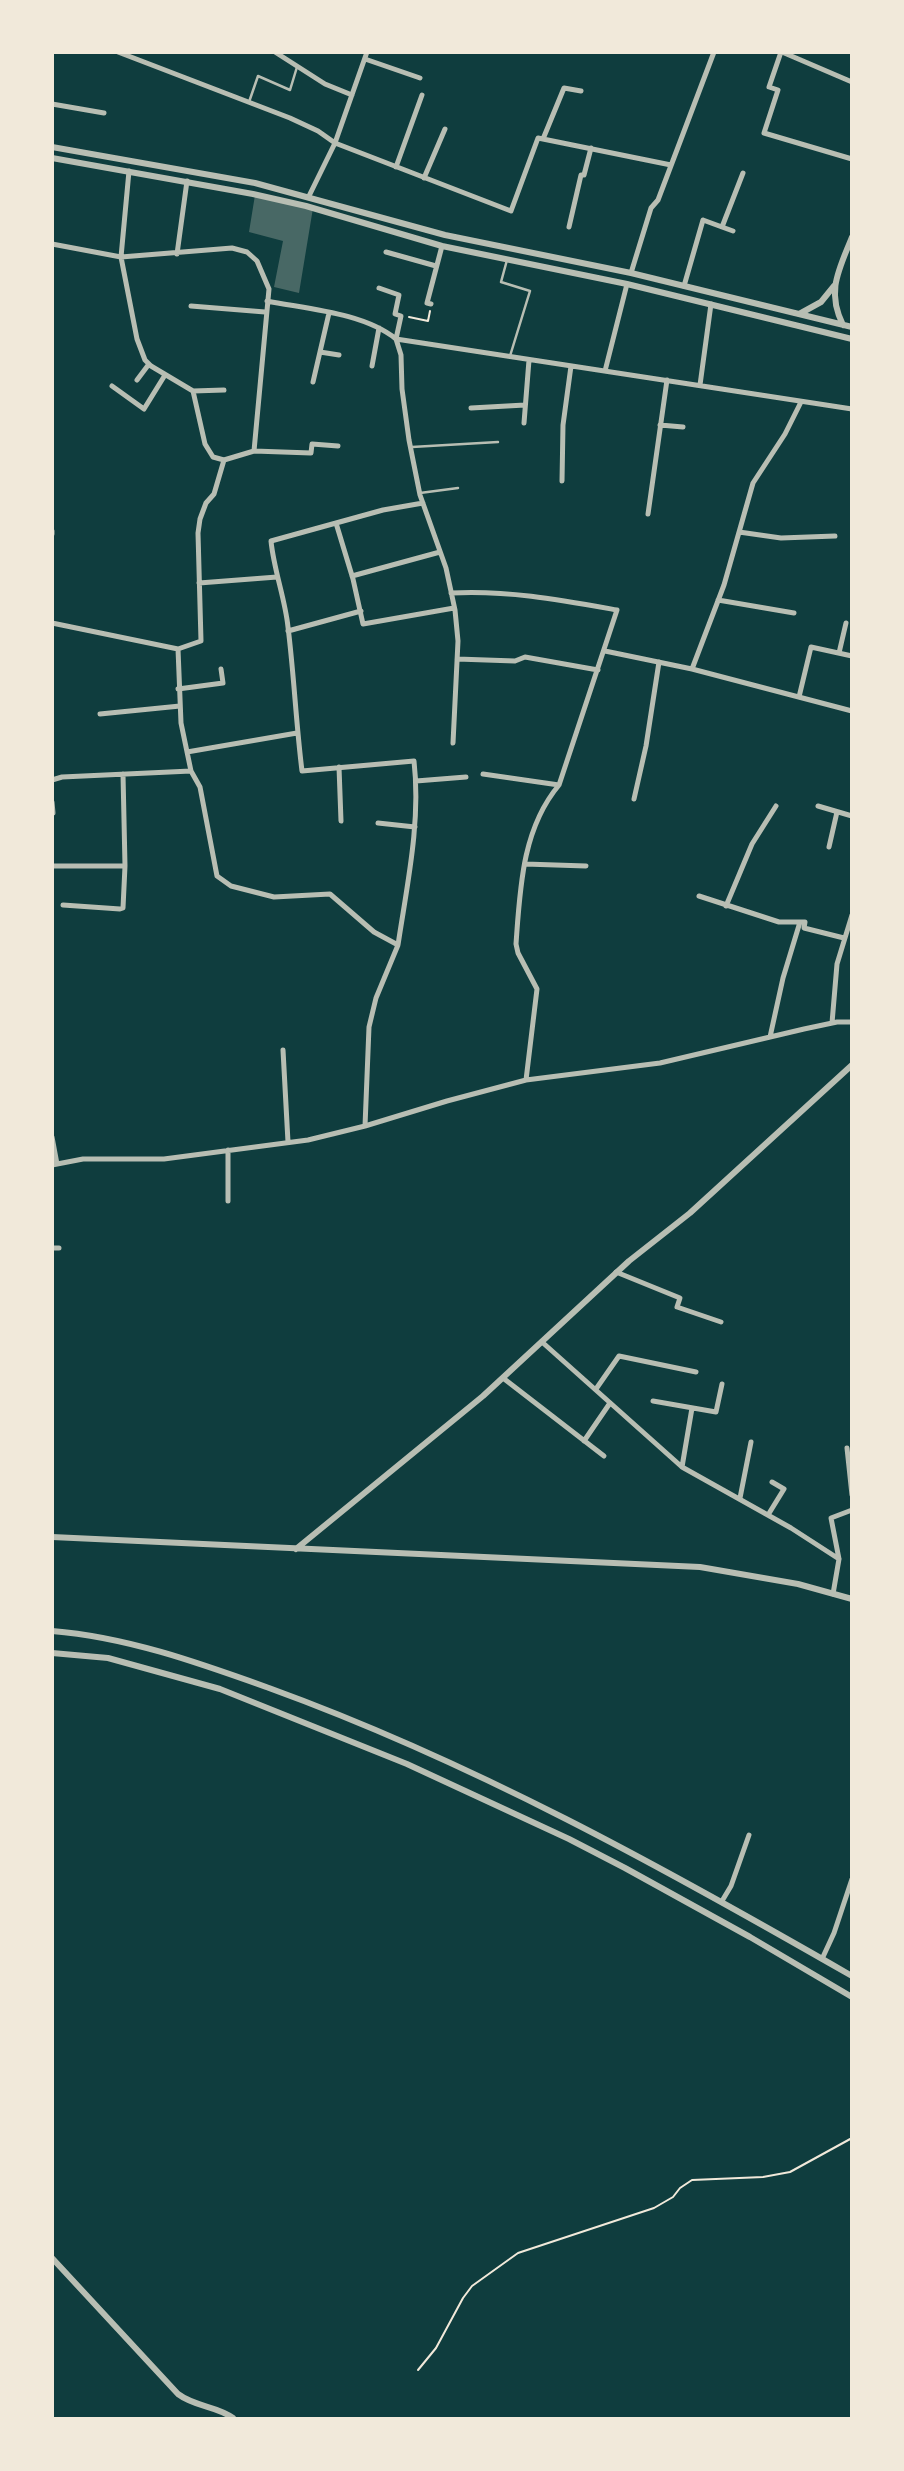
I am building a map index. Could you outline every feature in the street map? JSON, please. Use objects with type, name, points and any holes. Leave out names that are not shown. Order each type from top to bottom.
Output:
[{"type":"street","points":[[118,52],[290,118],[318,131],[335,144],[511,211],[538,138],[671,165]]},
{"type":"street","points":[[275,52],[325,84],[352,95]]},
{"type":"street","points":[[306,206],[309,196],[335,144],[367,52]]},
{"type":"street","points":[[631,273],[650,208],[658,200],[714,52]]},
{"type":"street","points":[[852,82],[782,52],[769,88],[778,90],[764,133],[852,159]]},
{"type":"street","points":[[365,59],[420,78]]},
{"type":"street","points":[[543,139],[564,88],[580,91]]},
{"type":"street","points":[[396,167],[422,95]]},
{"type":"street","points":[[52,104],[104,112]]},
{"type":"street","points":[[424,178],[445,128]]},
{"type":"street","points":[[52,146],[208,174],[309,196],[445,236],[631,273],[852,327]]},
{"type":"street","points":[[569,228],[581,175],[584,175],[590,148]]},
{"type":"street","points":[[52,158],[187,181],[306,206],[442,246],[627,284],[852,339]]},
{"type":"street","points":[[129,171],[121,257],[136,339],[149,364],[165,375],[193,390],[224,390]]},
{"type":"street","points":[[722,227],[743,173]]},
{"type":"street","points":[[177,254],[187,181]]},
{"type":"street","points":[[370,226],[373,215]]},
{"type":"street","points":[[684,286],[703,220],[733,231]]},
{"type":"street","points":[[801,313],[821,302],[834,286],[852,237]]},
{"type":"street","points":[[52,244],[121,257],[177,254],[232,248],[247,252],[257,262],[269,288],[265,312],[254,451]]},
{"type":"street","points":[[431,304],[427,303],[442,246]]},
{"type":"street","points":[[386,252],[436,266]]},
{"type":"street","points":[[605,371],[627,284]]},
{"type":"street","points":[[834,286],[836,311],[844,325]]},
{"type":"street","points":[[379,288],[399,295],[395,314],[401,316],[396,339],[401,354],[402,389],[410,447],[420,493],[440,552],[454,608],[458,641],[453,744]]},
{"type":"street","points":[[267,301],[359,319],[379,328],[396,339],[852,409]]},
{"type":"street","points":[[700,386],[711,304]]},
{"type":"street","points":[[191,306],[265,312]]},
{"type":"street","points":[[313,382],[329,313]]},
{"type":"street","points":[[372,366],[379,328]]},
{"type":"street","points":[[320,352],[339,355]]},
{"type":"street","points":[[524,423],[529,360]]},
{"type":"street","points":[[137,380],[149,364]]},
{"type":"street","points":[[562,481],[563,425],[571,366]]},
{"type":"street","points":[[112,386],[144,409],[165,375]]},
{"type":"street","points":[[648,514],[667,380]]},
{"type":"street","points":[[193,390],[207,450],[216,460],[224,460],[254,451],[311,453],[312,444],[338,446]]},
{"type":"street","points":[[692,669],[733,558],[753,483],[785,434],[801,402]]},
{"type":"street","points":[[471,408],[525,405]]},
{"type":"street","points":[[660,425],[683,427]]},
{"type":"street","points":[[52,623],[178,649],[201,641],[198,533],[200,519],[206,503],[214,494],[224,460]]},
{"type":"street","points":[[366,1126],[367,1048],[370,1019],[376,998],[398,945],[415,827],[416,781],[414,761],[302,772],[288,631],[271,541],[383,510],[423,503]]},
{"type":"street","points":[[336,523],[352,576],[363,624],[454,608]]},
{"type":"street","points":[[739,532],[781,538],[835,536]]},
{"type":"street","points":[[352,576],[440,552]]},
{"type":"street","points":[[199,583],[277,577]]},
{"type":"street","points":[[451,592],[490,591],[544,596],[617,610],[605,651],[559,785],[547,799],[526,847],[516,944],[518,953],[537,989],[526,1080]]},
{"type":"street","points":[[718,600],[794,613]]},
{"type":"street","points":[[288,631],[361,611]]},
{"type":"street","points":[[839,653],[846,622]]},
{"type":"street","points":[[799,697],[812,646],[852,656]]},
{"type":"street","points":[[178,649],[178,689],[187,752],[191,771],[200,787],[216,876],[224,883],[274,897],[330,894],[374,932],[398,945]]},
{"type":"street","points":[[605,651],[692,669],[852,711]]},
{"type":"street","points":[[457,659],[515,661],[525,656],[598,670]]},
{"type":"street","points":[[634,799],[646,746],[659,662]]},
{"type":"street","points":[[178,689],[223,683],[222,669]]},
{"type":"street","points":[[100,714],[180,706]]},
{"type":"street","points":[[187,752],[297,733]]},
{"type":"street","points":[[339,767],[341,821]]},
{"type":"street","points":[[52,780],[62,777],[191,771]]},
{"type":"street","points":[[62,905],[122,909],[125,866],[122,774]]},
{"type":"street","points":[[483,774],[559,785]]},
{"type":"street","points":[[416,781],[466,777]]},
{"type":"street","points":[[52,802],[53,813]]},
{"type":"street","points":[[726,906],[752,844],[776,806]]},
{"type":"street","points":[[818,806],[852,816]]},
{"type":"street","points":[[829,847],[837,812]]},
{"type":"street","points":[[378,823],[415,827]]},
{"type":"street","points":[[525,864],[586,866]]},
{"type":"street","points":[[53,866],[125,866]]},
{"type":"street","points":[[699,896],[779,922],[805,922],[804,928],[844,938]]},
{"type":"street","points":[[832,1023],[837,964],[852,915]]},
{"type":"street","points":[[770,1036],[783,978],[800,922]]},
{"type":"street","points":[[52,1137],[54,1165],[83,1159],[156,1160],[308,1140],[366,1126],[447,1101],[526,1080],[660,1063],[770,1036],[832,1023],[852,1022]]},
{"type":"street","points":[[283,1050],[288,1142]]},
{"type":"street","points":[[296,1549],[503,1378],[616,1272],[690,1213],[852,1065]]},
{"type":"street","points":[[228,1150],[228,1201]]},
{"type":"street","points":[[52,1248],[60,1248]]},
{"type":"street","points":[[616,1272],[680,1298],[678,1307],[721,1322]]},
{"type":"street","points":[[542,1342],[682,1467],[740,1498],[839,1559]]},
{"type":"street","points":[[596,1389],[619,1356],[696,1372]]},
{"type":"street","points":[[503,1378],[604,1456]]},
{"type":"street","points":[[653,1401],[716,1412],[722,1384]]},
{"type":"street","points":[[584,1441],[610,1403]]},
{"type":"street","points":[[682,1467],[692,1408]]},
{"type":"street","points":[[740,1498],[751,1442]]},
{"type":"street","points":[[846,1448],[852,1495]]},
{"type":"street","points":[[768,1515],[784,1489],[772,1482]]},
{"type":"street","points":[[833,1594],[839,1559],[831,1518],[852,1510]]},
{"type":"street","points":[[52,1537],[700,1567],[798,1584],[852,1599]]},
{"type":"street","points":[[52,1631],[111,1640],[155,1650],[322,1708],[507,1789],[722,1902],[852,1976]]},
{"type":"street","points":[[52,1653],[108,1658],[220,1689],[407,1764],[561,1835],[625,1868],[750,1937],[852,1997]]},
{"type":"street","points":[[722,1902],[731,1886],[749,1835]]},
{"type":"street","points":[[822,1959],[834,1933],[852,1879]]},
{"type":"street","points":[[52,2258],[178,2394],[187,2400],[223,2412],[233,2418]]},
{"type":"lane","points":[[249,102],[258,76],[290,90],[297,67]]},
{"type":"lane","points":[[507,259],[501,282],[530,291],[510,358]]},
{"type":"lane","points":[[410,447],[498,442]]},
{"type":"lane","points":[[420,493],[458,488]]},
{"type":"path","points":[[401,316],[428,321],[431,304]]},
{"type":"path","points":[[418,2370],[436,2348],[463,2298],[472,2286],[518,2253],[654,2208],[673,2197],[680,2188],[692,2180],[763,2177],[790,2172],[852,2138]]},
{"type":"building","points":[[255,195],[313,208],[299,293],[274,287],[283,241],[249,232]]}]
